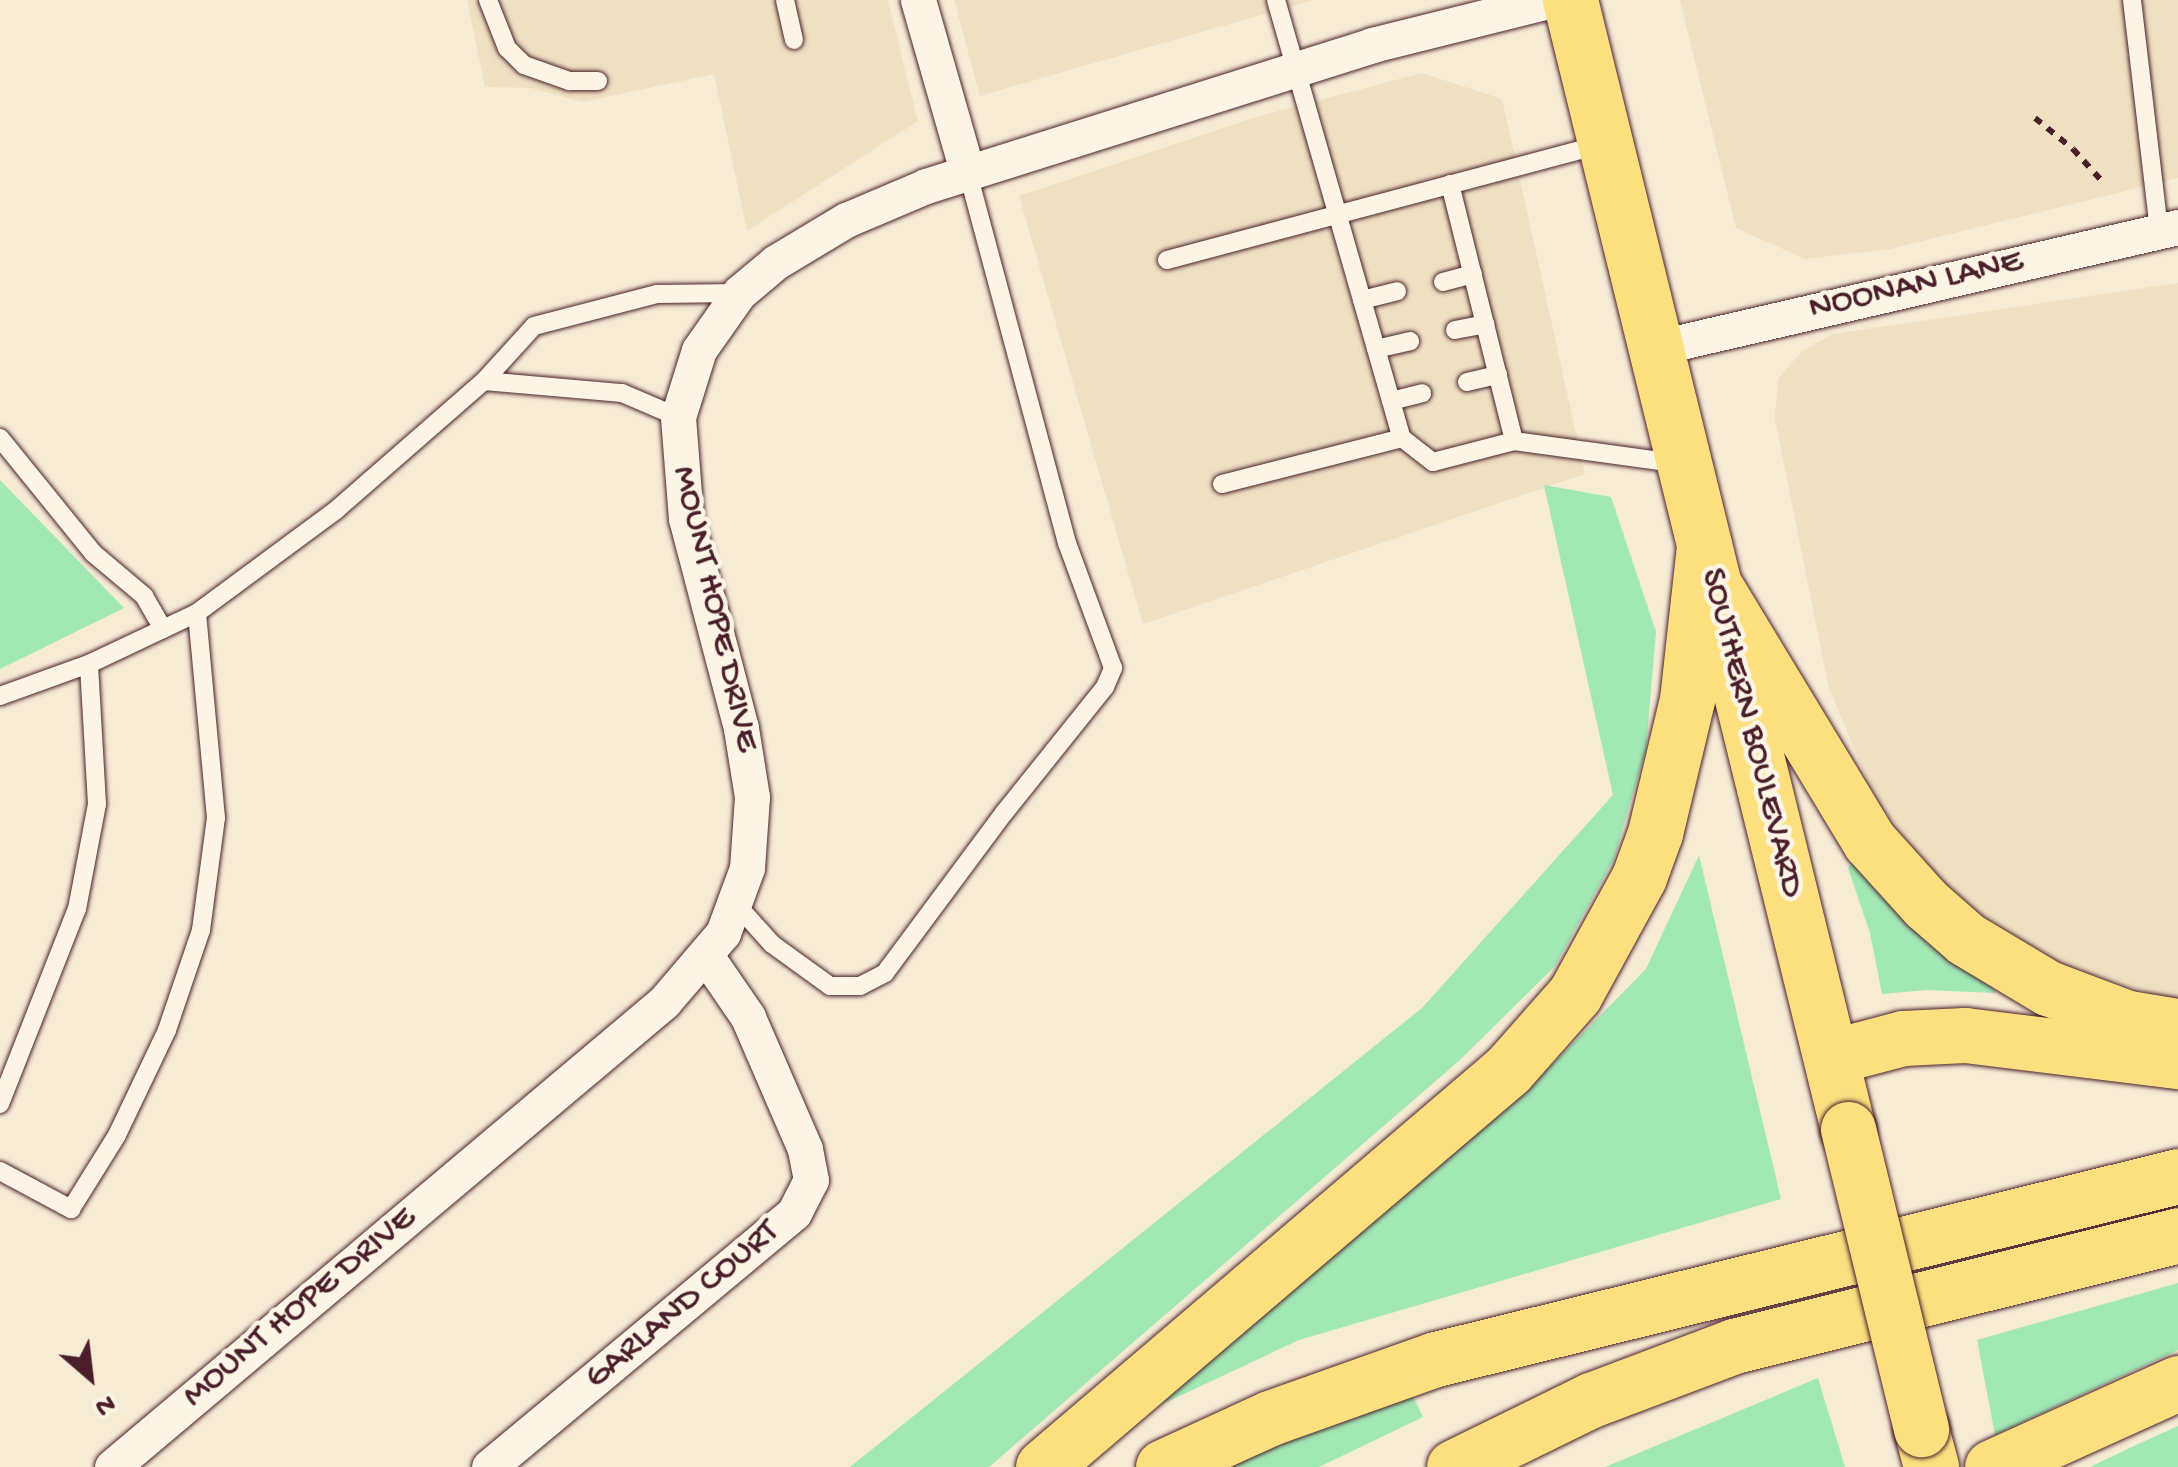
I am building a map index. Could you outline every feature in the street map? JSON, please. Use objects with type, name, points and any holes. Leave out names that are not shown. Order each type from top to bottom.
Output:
[{"type":"main road","name":"SOUTHERN BOULEVARD","points":[[1570,0],[1926,1448]]},
{"type":"main road","points":[[1709,564],[1862,830],[1926,904],[1966,939],[2048,988],[2128,1018],[2178,1026]]},
{"type":"main road","points":[[1043,1467],[1494,1082],[1575,994],[1639,877],[1655,833],[1687,700],[1709,564]]},
{"type":"main road","points":[[1830,1057],[1903,1038],[1966,1035],[2178,1061]]},
{"type":"main road","points":[[1164,1467],[1270,1418],[1436,1359],[2178,1176]]},
{"type":"main road","points":[[1454,1467],[1591,1400],[1734,1346],[2178,1234]]},
{"type":"main road","points":[[1992,1467],[2178,1383]]},
{"type":"street","points":[[918,0],[967,171]]},
{"type":"street","name":"MOUNT HOPE DRIVE","points":[[112,1467],[664,1002],[706,956],[736,904],[752,834],[749,763],[686,519],[678,417],[699,350],[738,292],[776,262],[846,220],[967,171],[1452,23],[1552,0]]},
{"type":"street","name":"NOONAN LANE","points":[[1655,348],[2169,229]]},
{"type":"street","name":"GARLAND COURT","points":[[489,1467],[794,1213],[811,1180],[804,1149],[748,1016],[706,956]]},
{"type":"lane","points":[[488,0],[507,48],[524,65],[568,81],[598,81]]},
{"type":"lane","points":[[786,0],[794,40]]},
{"type":"lane","points":[[1276,0],[1402,438],[1433,462],[1514,442],[1685,464]]},
{"type":"lane","points":[[2132,0],[2169,229]]},
{"type":"lane","points":[[1168,260],[1605,144]]},
{"type":"lane","points":[[736,904],[772,944],[830,986],[860,986],[885,974],[1004,813],[1105,687],[1114,668],[1067,542],[967,171]]},
{"type":"lane","points":[[1450,184],[1514,442]]},
{"type":"lane","points":[[1442,282],[1473,274]]},
{"type":"lane","points":[[0,696],[89,664],[197,612],[336,510],[484,381],[534,326],[657,294],[738,292]]},
{"type":"lane","points":[[1362,300],[1398,292]]},
{"type":"lane","points":[[1454,330],[1486,324]]},
{"type":"lane","points":[[1376,348],[1410,340]]},
{"type":"lane","points":[[1467,382],[1498,374]]},
{"type":"lane","points":[[484,381],[622,394],[678,417]]},
{"type":"lane","points":[[1391,401],[1422,393]]},
{"type":"lane","points":[[0,438],[93,553],[144,596],[162,629]]},
{"type":"lane","points":[[1222,484],[1402,438]]},
{"type":"lane","points":[[0,1172],[71,1209],[117,1136],[167,1030],[201,930],[216,818],[197,612]]},
{"type":"lane","points":[[0,1104],[76,909],[97,804],[89,664]]},
{"type":"path","points":[[2035,118],[2073,149],[2101,180]]},
{"type":"shaded area","points":[[467,0],[888,0],[918,121],[747,231],[714,74],[583,102],[531,88],[485,87]]},
{"type":"shaded area","points":[[954,0],[1313,0],[980,96]]},
{"type":"shaded area","points":[[1680,0],[2178,0],[2178,178],[1890,249],[1805,259],[1736,228]]},
{"type":"shaded area","points":[[1422,73],[1502,99],[1585,474],[1143,624],[1019,196],[1256,117]]},
{"type":"shaded area","points":[[2178,283],[2178,999],[2153,995],[2059,962],[1980,915],[1915,856],[1869,784],[1829,688],[1775,418],[1778,379],[1802,351],[1833,334]]},
{"type":"green space","points":[[0,480],[124,608],[0,669]]},
{"type":"green space","points":[[1544,485],[1611,497],[1656,632],[1646,749],[1614,859],[1555,966],[1460,1060],[989,1467],[850,1467],[1422,1008],[1613,795]]},
{"type":"green space","points":[[1699,855],[1781,1199],[1299,1340],[1141,1414],[1518,1099],[1646,969]]},
{"type":"green space","points":[[1854,860],[1995,993],[1927,990],[1882,994],[1870,933],[1848,868]]},
{"type":"green space","points":[[2178,1283],[2178,1350],[1995,1435],[1977,1340]]},
{"type":"green space","points":[[1818,1378],[1845,1467],[1605,1467]]},
{"type":"green space","points":[[1409,1388],[1423,1417],[1319,1467],[1212,1467]]},
{"type":"green space","points":[[2178,1426],[2178,1467],[2090,1467],[2136,1445]]}]
